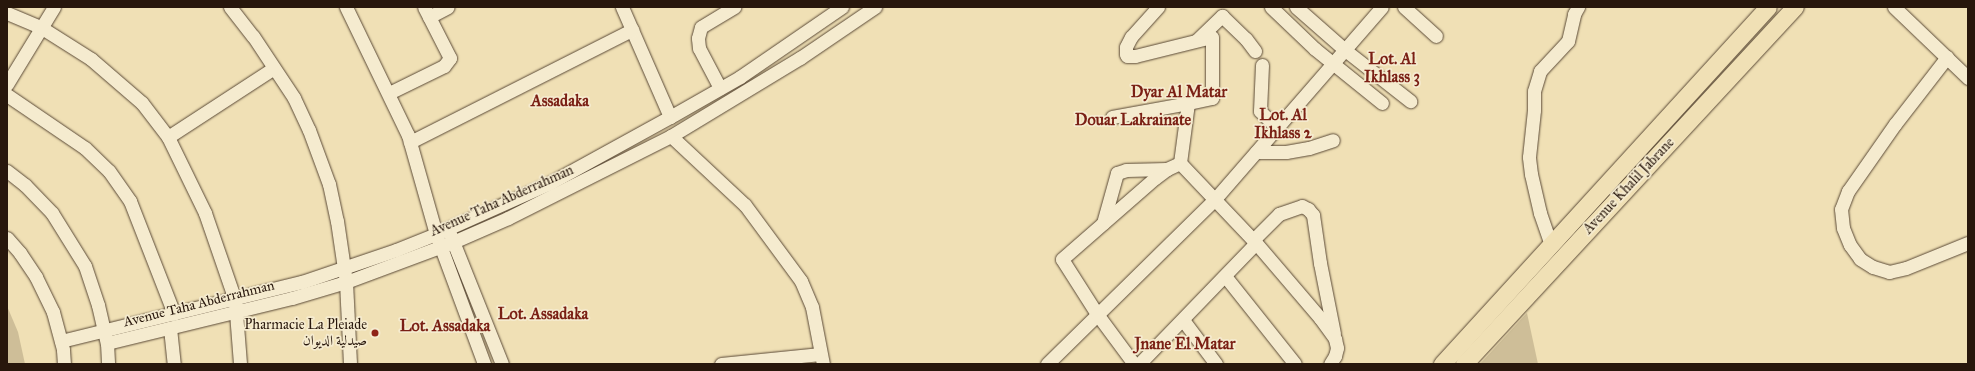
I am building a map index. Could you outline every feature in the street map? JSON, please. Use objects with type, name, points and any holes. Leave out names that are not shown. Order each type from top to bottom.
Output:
[{"type":"main road","name":"Avenue Khalil Jabrane","points":[[1442,364],[1768,7]]},
{"type":"main road","name":"Avenue Khalil Jabrane","points":[[1464,364],[1795,7]]},
{"type":"main road","points":[[1545,250],[1551,270]]},
{"type":"street","points":[[7,84],[54,7]]},
{"type":"street","points":[[230,7],[253,36],[294,98],[306,124],[329,184],[337,221],[345,275],[350,364]]},
{"type":"street","points":[[346,7],[389,93],[410,142],[442,231],[441,247],[484,364]]},
{"type":"street","points":[[389,93],[448,63],[450,58],[448,53],[427,12],[448,7]]},
{"type":"street","points":[[622,7],[670,117]]},
{"type":"street","points":[[720,88],[699,48],[698,38],[701,28],[734,7]]},
{"type":"street","name":"Avenue Taha Abderrahman","points":[[345,275],[548,184],[740,77],[842,7]]},
{"type":"street","name":"Avenue Taha Abderrahman","points":[[105,337],[170,328],[236,306],[441,247],[453,242],[508,218],[645,151],[794,62],[875,7]]},
{"type":"street","points":[[1112,116],[1188,104],[1212,98],[1212,37],[1135,56],[1127,56],[1126,47],[1131,37],[1158,7]]},
{"type":"street","points":[[1271,7],[1315,49],[1382,103]]},
{"type":"street","points":[[1296,7],[1345,50],[1410,101]]},
{"type":"street","points":[[1047,364],[1096,314],[1215,199],[1382,7]]},
{"type":"street","points":[[1404,7],[1436,36]]},
{"type":"street","points":[[1545,250],[1540,213],[1530,174],[1529,157],[1534,110],[1534,90],[1540,71],[1568,41],[1578,7]]},
{"type":"street","points":[[1894,7],[1968,78]]},
{"type":"street","points":[[7,13],[42,28],[91,59],[120,82],[142,103],[168,137],[205,213],[236,306],[240,364]]},
{"type":"street","points":[[1197,41],[1222,16],[1246,39],[1255,51]]},
{"type":"street","points":[[410,142],[632,30]]},
{"type":"street","points":[[1947,57],[1895,124],[1848,191],[1842,209],[1844,228],[1850,244],[1860,259],[1873,267],[1889,272],[1906,268],[1968,244]]},
{"type":"street","points":[[1262,65],[1260,111],[1277,128]]},
{"type":"street","points":[[168,137],[274,68]]},
{"type":"street","points":[[7,95],[85,148],[109,172],[130,201],[174,314]]},
{"type":"street","points":[[1180,163],[1188,104]]},
{"type":"street","points":[[638,135],[645,151]]},
{"type":"street","points":[[671,136],[746,205],[802,281],[812,306],[822,359],[721,364]]},
{"type":"street","points":[[1256,152],[1286,152],[1309,148],[1333,140]]},
{"type":"street","points":[[1134,364],[1096,314],[1062,258],[1167,169],[1180,163]]},
{"type":"street","points":[[1180,163],[1255,241],[1320,318],[1335,339]]},
{"type":"street","points":[[1103,223],[1117,173],[1126,170],[1167,169]]},
{"type":"street","points":[[7,171],[39,199],[52,214],[85,266],[92,285],[105,337],[108,364]]},
{"type":"street","points":[[1139,364],[1225,276],[1279,214],[1302,206],[1308,209],[1313,215],[1320,263],[1337,348],[1335,356],[1330,364]]},
{"type":"street","points":[[442,231],[453,242],[502,364]]},
{"type":"street","points":[[7,238],[20,253],[36,277],[53,312],[61,340],[64,364]]},
{"type":"street","points":[[1225,276],[1295,364]]},
{"type":"street","name":"Avenue Taha Abderrahman","points":[[105,337],[174,314],[236,306]]},
{"type":"street","points":[[1183,320],[1216,364]]},
{"type":"street","points":[[170,328],[174,364]]},
{"type":"street","points":[[61,340],[105,337]]},
{"type":"shaded area","points":[[7,306],[18,332],[25,364],[7,364]]},
{"type":"shaded area","points":[[1527,313],[1538,364],[1480,364]]},
{"type":"place","name":"Pharmacie La Pleiade صيدلية الديوان","points":[[375,333]]},
{"type":"district","name":"Lot. Al Ikhlass 3","points":[[1392,68]]},
{"type":"district","name":"Dyar Al Matar","points":[[1179,92]]},
{"type":"district","name":"Assadaka","points":[[560,101]]},
{"type":"district","name":"Douar Lakrainate","points":[[1133,120]]},
{"type":"district","name":"Lot. Al Ikhlass 2","points":[[1283,124]]},
{"type":"district","name":"Lot. Assadaka","points":[[543,314]]},
{"type":"district","name":"Lot. Assadaka","points":[[445,326]]},
{"type":"district","name":"Jnane El Matar","points":[[1185,344]]}]
